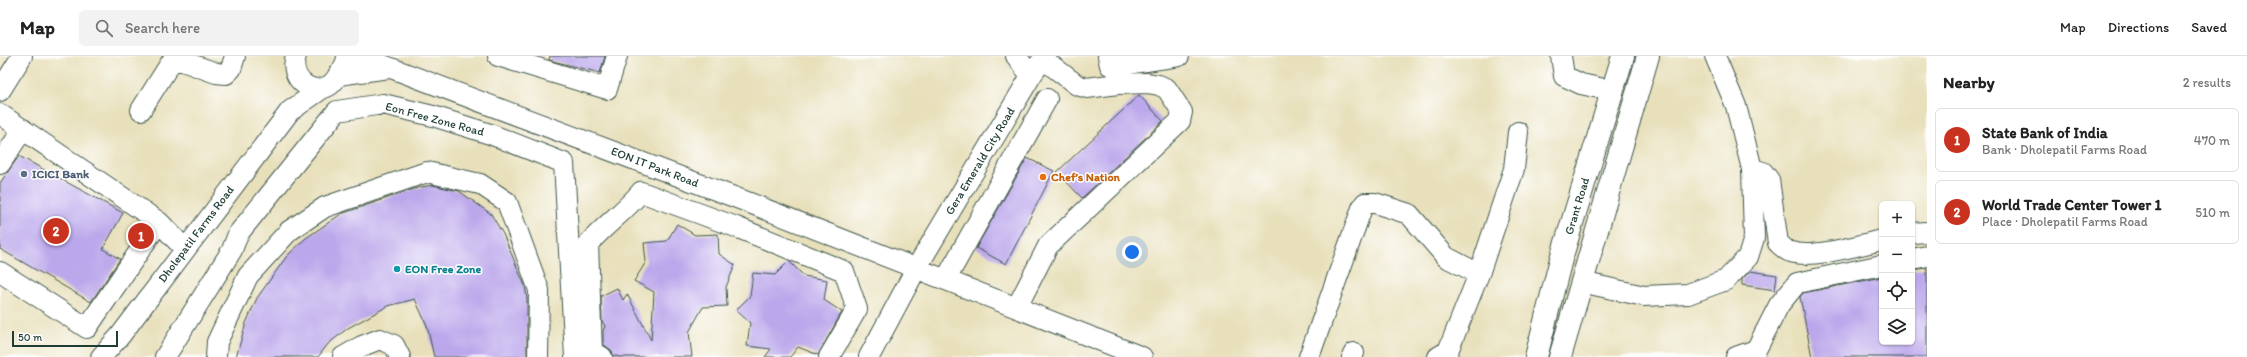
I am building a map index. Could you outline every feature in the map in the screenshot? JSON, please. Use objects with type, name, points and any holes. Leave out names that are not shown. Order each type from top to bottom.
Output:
[{"type":"main road","name":"Grant Road","points":[[1536,357],[1561,259],[1623,56]]},
{"type":"main road","points":[[1560,357],[1648,56]]},
{"type":"street","points":[[0,91],[22,56]]},
{"type":"street","points":[[141,110],[175,57],[216,73],[226,74],[231,69],[235,56]]},
{"type":"street","points":[[338,75],[346,63],[347,56]]},
{"type":"street","name":"EON IT Park Road","points":[[360,56],[917,267],[1142,357]]},
{"type":"street","points":[[498,56],[607,89],[617,56]]},
{"type":"street","points":[[1016,56],[1031,76]]},
{"type":"street","points":[[1108,56],[1110,64],[1113,66],[1179,56]]},
{"type":"street","points":[[1561,56],[1564,76],[1581,84],[1613,91]]},
{"type":"street","points":[[1581,282],[1644,296],[1688,294],[1726,280],[1748,257],[1754,238],[1752,169],[1736,106],[1715,56]]},
{"type":"street","points":[[1017,308],[1048,246],[1180,121],[1182,112],[1167,89],[1159,85],[1146,83],[1118,84],[1087,88],[1077,85],[1044,57]]},
{"type":"street","name":"Gera Emerald City Road","points":[[869,357],[917,267],[1031,76],[1044,57]]},
{"type":"street","points":[[292,64],[308,87],[323,88]]},
{"type":"street","name":"Dholepatil Farms Road","points":[[290,111],[292,64]]},
{"type":"street","points":[[338,75],[394,68]]},
{"type":"street","name":"Dholepatil Farms Road","points":[[101,357],[120,336],[290,111],[333,82],[338,75]]},
{"type":"street","points":[[946,279],[1027,146],[1047,100]]},
{"type":"street","name":"Eon Free Zone Road","points":[[165,357],[232,250],[238,234],[337,111],[383,104],[433,116],[490,134],[564,163],[575,357]]},
{"type":"street","points":[[0,114],[160,222],[185,249]]},
{"type":"street","points":[[0,164],[23,129]]},
{"type":"street","points":[[1438,357],[1448,351],[1479,274],[1514,169],[1518,132]]},
{"type":"street","points":[[997,133],[1027,146]]},
{"type":"street","points":[[1752,169],[1763,172],[1769,180],[1778,243],[1789,252],[1802,254],[1836,250],[1879,241]]},
{"type":"street","points":[[216,357],[217,342],[248,276],[289,231],[325,207],[427,172],[480,184],[507,202],[539,290],[538,357]]},
{"type":"street","points":[[602,357],[592,351],[588,244],[605,225],[625,211],[641,192],[736,227],[844,271],[856,310],[828,357]]},
{"type":"street","points":[[736,227],[742,200]]},
{"type":"street","points":[[1309,357],[1365,203],[1375,203],[1409,214],[1446,257],[1479,274]]},
{"type":"street","points":[[0,272],[87,328],[160,222]]},
{"type":"street","points":[[1915,233],[1927,232]]},
{"type":"street","points":[[1915,258],[1927,256]]},
{"type":"street","points":[[1736,357],[1756,350],[1780,305],[1797,283],[1879,266]]},
{"type":"street","points":[[343,357],[362,346],[380,339],[394,345],[400,357]]},
{"type":"building","points":[[550,56],[605,56],[600,73],[549,60]]},
{"type":"building","points":[[1139,95],[1163,121],[1082,198],[1057,172]]},
{"type":"building","points":[[19,156],[123,213],[103,249],[120,259],[91,302],[0,249],[0,183]]},
{"type":"building","points":[[1027,158],[1054,171],[1006,264],[976,248]]},
{"type":"building","name":"EON Free Zone","points":[[432,185],[459,191],[491,214],[503,234],[525,286],[527,299],[527,357],[434,357],[427,326],[415,299],[388,306],[348,328],[328,344],[318,357],[236,357],[246,323],[257,298],[287,256],[306,238],[341,214],[417,188]]},
{"type":"building","points":[[677,224],[695,235],[718,234],[719,254],[735,265],[726,287],[727,306],[703,307],[689,332],[692,357],[619,357],[613,355],[612,351],[603,344],[603,331],[605,326],[602,321],[601,296],[617,288],[623,300],[627,294],[651,340],[654,292],[634,281],[646,262],[644,243],[667,241]]},
{"type":"building","points":[[789,261],[804,276],[827,280],[824,300],[842,312],[818,355],[798,347],[790,357],[765,357],[771,349],[747,346],[750,323],[736,310],[750,296],[753,273],[775,275]]},
{"type":"building","points":[[1927,268],[1927,357],[1812,357],[1800,297],[1803,293],[1879,278],[1879,345],[1915,345],[1915,270]]},
{"type":"building","points":[[1750,271],[1777,275],[1775,290],[1742,285],[1742,279]]},
{"type":"place","name":"ICICI Bank","points":[[24,174]]},
{"type":"place","name":"Chef’s Nation","points":[[1043,177]]},
{"type":"place","name":"World Trade Center Tower 1","points":[[56,231]]},
{"type":"place","name":"State Bank of India","points":[[141,236]]},
{"type":"place","name":"EON Free Zone","points":[[397,269]]}]
